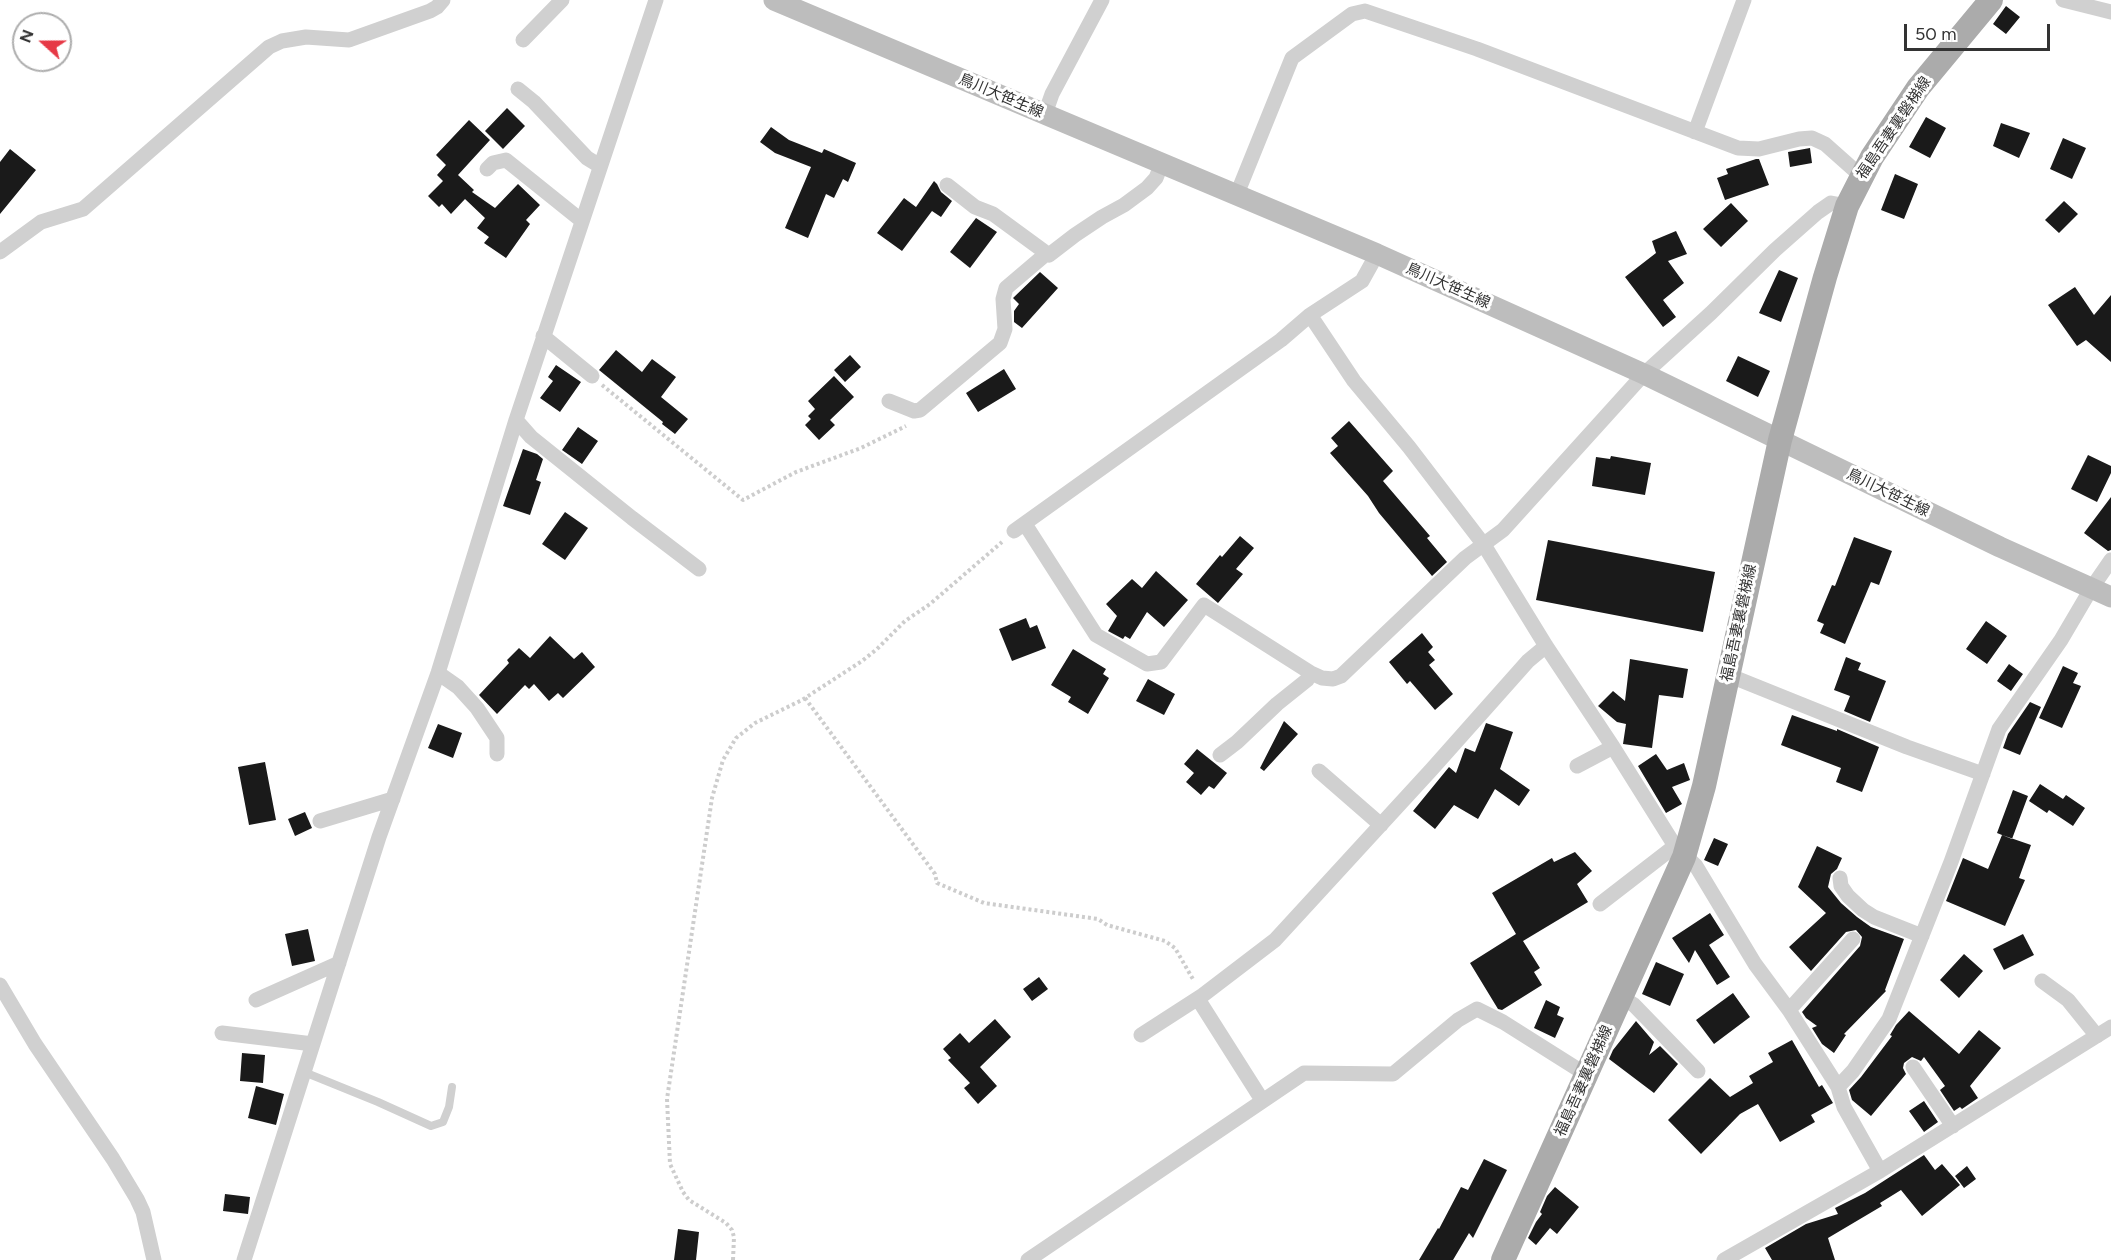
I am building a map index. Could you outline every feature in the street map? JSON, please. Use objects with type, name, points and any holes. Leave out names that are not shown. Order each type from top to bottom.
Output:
[{"type":"main road","name":"福島吾妻裏磐梯線","points":[[1503,1260],[1621,997],[1680,852],[1704,786],[1780,440],[1847,206],[1861,176],[1918,88],[1991,0]]},
{"type":"street","points":[[0,252],[41,222],[82,209],[269,47],[282,41],[306,37],[349,40],[429,11],[443,0]]},
{"type":"street","points":[[523,40],[562,0]]},
{"type":"street","points":[[244,1260],[393,799],[438,673],[543,336],[657,0]]},
{"type":"street","name":"鳥川大笹生線","points":[[774,0],[1377,254],[1644,374],[2000,547],[2111,597]]},
{"type":"street","points":[[1045,114],[1052,94],[1102,0]]},
{"type":"street","points":[[1695,132],[1744,0]]},
{"type":"street","points":[[2063,0],[2111,12]]},
{"type":"street","points":[[1237,194],[1292,58],[1357,11],[1365,10],[1477,49],[1727,145],[1748,150],[1812,138],[1825,144],[1861,176]]},
{"type":"street","points":[[518,89],[534,102],[587,158],[600,166]]},
{"type":"street","points":[[487,169],[493,164],[506,160],[582,221]]},
{"type":"street","points":[[889,401],[914,411],[920,410],[1000,343],[1005,329],[1003,299],[1005,291],[1046,254],[1048,255],[1147,188],[1156,178],[1162,163]]},
{"type":"street","points":[[948,185],[975,207],[993,214],[1046,254]]},
{"type":"street","points":[[1377,254],[1362,281],[1310,315],[1281,340],[1019,527],[1096,635],[1147,664],[1161,662],[1204,605],[1311,673],[1322,678],[1334,679],[1341,676],[1466,558],[1503,531],[1644,374],[1818,212],[1831,203],[1847,206]]},
{"type":"street","points":[[1310,315],[1354,381],[1484,545],[1546,646],[1680,852],[1695,866],[1755,964],[1789,1010],[1838,1087],[1844,1107],[1880,1171]]},
{"type":"street","points":[[543,336],[592,376]]},
{"type":"street","points":[[516,420],[531,437],[699,569]]},
{"type":"street","points":[[1838,1087],[1877,1039],[1889,1019],[1999,729],[2061,640],[2111,560]]},
{"type":"street","points":[[1141,1035],[1201,997],[1275,940],[1528,661],[1546,646]]},
{"type":"street","points":[[438,673],[458,687],[477,708],[496,738],[497,754]]},
{"type":"street","points":[[1220,755],[1306,680],[1311,673]]},
{"type":"street","points":[[1728,675],[1907,747],[1983,774]]},
{"type":"street","points":[[1577,766],[1613,747]]},
{"type":"street","points":[[1319,771],[1381,825]]},
{"type":"street","points":[[320,821],[393,799]]},
{"type":"street","points":[[1600,904],[1680,852]]},
{"type":"street","points":[[1840,878],[1841,886],[1848,896],[1863,910],[1874,917],[1922,936]]},
{"type":"street","points":[[1789,1010],[1853,939]]},
{"type":"street","points":[[256,1000],[339,963]]},
{"type":"street","points":[[1724,1260],[1880,1171],[2107,1031],[2042,981]]},
{"type":"street","points":[[0,985],[35,1044],[113,1158],[137,1199],[154,1260]]},
{"type":"street","points":[[1201,997],[1262,1100]]},
{"type":"street","points":[[1621,997],[1634,1005],[1698,1071]]},
{"type":"street","points":[[1028,1260],[1304,1072],[1393,1074],[1458,1020],[1477,1009],[1503,1022],[1587,1075]]},
{"type":"street","points":[[222,1033],[313,1044]]},
{"type":"street","points":[[1913,1067],[1953,1126]]},
{"type":"lane","points":[[304,1072],[431,1126],[443,1122],[449,1107],[452,1087]]},
{"type":"path","points":[[592,376],[743,500],[796,472],[861,448],[909,424],[914,411]]},
{"type":"path","points":[[733,1260],[735,1236],[732,1230],[726,1223],[689,1200],[682,1192],[670,1164],[667,1099],[712,798],[720,768],[736,738],[755,723],[805,698],[876,650],[905,621],[944,592],[1019,527]]},
{"type":"path","points":[[805,698],[935,874],[937,884],[984,903],[1098,919],[1107,925],[1165,941],[1175,948],[1201,997]]},
{"type":"building","points":[[2006,6],[2020,17],[2006,34],[1993,24]]},
{"type":"building","points":[[507,108],[525,126],[503,149],[485,131]]},
{"type":"building","points":[[1926,117],[1946,128],[1930,158],[1909,147]]},
{"type":"building","points":[[469,120],[490,140],[458,175],[474,190],[472,192],[495,208],[518,184],[540,205],[526,220],[530,224],[506,258],[484,243],[489,237],[477,228],[485,218],[465,199],[451,214],[442,204],[439,207],[428,196],[443,181],[437,175],[446,165],[436,155]]},
{"type":"building","points":[[2001,123],[2030,133],[2019,158],[1993,146]]},
{"type":"building","points":[[771,127],[789,140],[822,153],[824,149],[856,163],[848,182],[843,179],[834,198],[826,194],[808,238],[785,228],[811,167],[775,153],[760,142]]},
{"type":"building","points":[[2063,138],[2086,148],[2072,179],[2050,169]]},
{"type":"building","points":[[1810,148],[1812,163],[1790,167],[1788,152]]},
{"type":"building","points":[[10,149],[36,170],[0,214],[0,162]]},
{"type":"building","points":[[1759,159],[1769,185],[1725,200],[1717,178],[1728,174],[1726,169]]},
{"type":"building","points":[[1895,174],[1918,184],[1904,219],[1881,210]]},
{"type":"building","points":[[934,181],[941,192],[952,201],[941,217],[932,211],[902,251],[877,233],[904,198],[916,207]]},
{"type":"building","points":[[2064,201],[2078,214],[2059,233],[2045,220]]},
{"type":"building","points":[[1731,203],[1748,221],[1721,247],[1703,229]]},
{"type":"building","points":[[976,218],[997,232],[970,268],[950,252]]},
{"type":"building","points":[[1676,231],[1687,254],[1668,261],[1684,283],[1663,300],[1676,317],[1663,327],[1625,277],[1656,253],[1652,241]]},
{"type":"building","points":[[1779,270],[1798,278],[1781,322],[1759,313]]},
{"type":"building","points":[[1040,272],[1058,288],[1022,328],[1014,322],[1014,311],[1019,304],[1013,298]]},
{"type":"building","points":[[2075,287],[2094,315],[2111,295],[2111,362],[2086,340],[2077,346],[2048,305]]},
{"type":"building","points":[[616,350],[642,372],[652,359],[676,377],[661,397],[688,419],[675,434],[599,370]]},
{"type":"building","points":[[850,355],[861,367],[845,382],[834,370]]},
{"type":"building","points":[[1738,356],[1770,371],[1758,397],[1726,381]]},
{"type":"building","points":[[556,365],[581,382],[560,412],[540,398],[553,381],[548,377]]},
{"type":"building","points":[[1004,369],[1016,389],[978,412],[966,393]]},
{"type":"building","points":[[834,376],[854,397],[830,420],[835,425],[819,440],[805,425],[811,419],[808,416],[815,409],[808,401]]},
{"type":"building","points":[[1349,421],[1393,471],[1383,481],[1430,536],[1427,538],[1447,562],[1432,576],[1379,513],[1368,496],[1330,453],[1338,446],[1331,438]]},
{"type":"building","points":[[578,427],[598,441],[582,464],[562,450]]},
{"type":"building","points":[[523,449],[543,459],[536,480],[541,482],[530,515],[503,506]]},
{"type":"building","points":[[2088,455],[2111,466],[2111,473],[2097,502],[2071,489]]},
{"type":"building","points":[[1611,456],[1651,463],[1645,495],[1592,486],[1596,457],[1610,459]]},
{"type":"building","points":[[2111,497],[2111,550],[2108,551],[2084,533]]},
{"type":"building","points":[[565,512],[588,528],[565,560],[542,544]]},
{"type":"building","points":[[1240,536],[1254,548],[1236,569],[1243,574],[1218,603],[1196,584],[1220,555],[1222,557]]},
{"type":"building","points":[[1854,537],[1892,551],[1879,585],[1871,582],[1845,644],[1820,633],[1824,624],[1817,621],[1832,585],[1835,586]]},
{"type":"building","points":[[1548,540],[1715,572],[1703,632],[1536,600]]},
{"type":"building","points":[[1156,571],[1188,600],[1164,627],[1147,612],[1130,639],[1125,636],[1123,639],[1108,631],[1117,616],[1106,604],[1132,579],[1142,588]]},
{"type":"building","points":[[1026,618],[1030,628],[1037,625],[1046,648],[1012,661],[999,629]]},
{"type":"building","points":[[1986,621],[2007,636],[1987,664],[1966,649]]},
{"type":"building","points":[[1422,633],[1433,647],[1428,652],[1435,660],[1429,665],[1453,694],[1435,710],[1410,681],[1407,684],[1389,662]]},
{"type":"building","points":[[550,636],[574,659],[582,652],[595,667],[563,698],[558,693],[549,701],[534,684],[529,689],[525,685],[497,714],[479,695],[509,663],[507,660],[519,648],[530,658]]},
{"type":"building","points":[[1073,649],[1106,669],[1103,674],[1109,678],[1088,714],[1068,702],[1071,697],[1051,685]]},
{"type":"building","points":[[1846,657],[1861,663],[1858,670],[1886,681],[1870,722],[1844,711],[1850,696],[1834,690]]},
{"type":"building","points":[[1630,659],[1688,669],[1683,698],[1659,695],[1652,748],[1623,744],[1626,724],[1617,722],[1598,706],[1613,691],[1625,701]]},
{"type":"building","points":[[2009,664],[2023,674],[2011,691],[1997,681]]},
{"type":"building","points":[[2063,666],[2078,673],[2073,683],[2081,686],[2062,728],[2039,718]]},
{"type":"building","points":[[1148,679],[1175,694],[1164,715],[1136,701]]},
{"type":"building","points":[[2030,702],[2041,707],[2020,755],[2003,748],[2008,734]]},
{"type":"building","points":[[1792,715],[1837,731],[1837,729],[1879,747],[1862,792],[1836,782],[1841,768],[1781,745]]},
{"type":"building","points":[[1284,721],[1298,734],[1264,771],[1260,768]]},
{"type":"building","points":[[1486,723],[1513,732],[1500,769],[1530,790],[1519,806],[1495,789],[1478,819],[1454,805],[1435,829],[1413,811],[1449,767],[1456,773],[1465,748],[1475,752]]},
{"type":"building","points":[[438,724],[462,733],[453,758],[428,748]]},
{"type":"building","points":[[1197,749],[1227,773],[1214,789],[1209,786],[1201,795],[1186,782],[1194,773],[1184,764]]},
{"type":"building","points":[[1656,754],[1667,770],[1684,763],[1690,780],[1672,787],[1682,804],[1666,813],[1638,766]]},
{"type":"building","points":[[265,762],[276,820],[249,825],[238,767]]},
{"type":"building","points":[[2040,784],[2063,799],[2066,795],[2085,808],[2073,826],[2049,810],[2047,813],[2029,801]]},
{"type":"building","points":[[2013,790],[2028,796],[2012,839],[1997,833]]},
{"type":"building","points":[[305,812],[312,828],[295,836],[288,819]]},
{"type":"building","points":[[2002,835],[2031,845],[2019,878],[2025,880],[2005,926],[1946,901],[1963,858],[1988,869]]},
{"type":"building","points":[[1714,838],[1728,844],[1718,866],[1704,860]]},
{"type":"building","points":[[1817,846],[1842,858],[1837,869],[1831,874],[1828,887],[1841,903],[1871,927],[1904,939],[1886,991],[1844,1034],[1846,1035],[1834,1053],[1822,1044],[1812,1028],[1817,1026],[1802,1012],[1860,946],[1862,937],[1856,930],[1846,932],[1811,971],[1789,947],[1826,913],[1798,887]]},
{"type":"building","points":[[1575,852],[1592,871],[1577,884],[1588,902],[1523,941],[1540,968],[1534,972],[1542,985],[1502,1010],[1498,1009],[1470,963],[1516,934],[1492,893],[1552,858],[1554,862]]},
{"type":"building","points":[[1710,913],[1724,935],[1709,945],[1730,977],[1717,985],[1695,950],[1689,963],[1672,938]]},
{"type":"building","points":[[308,929],[315,961],[292,966],[285,934]]},
{"type":"building","points":[[2023,934],[2034,955],[2004,970],[1993,949]]},
{"type":"building","points":[[1964,954],[1983,971],[1959,998],[1940,980]]},
{"type":"building","points":[[1656,962],[1684,974],[1670,1006],[1642,994]]},
{"type":"building","points":[[1039,977],[1048,989],[1032,1001],[1023,989]]},
{"type":"building","points":[[1733,993],[1750,1017],[1714,1044],[1696,1020]]},
{"type":"building","points":[[1546,1000],[1560,1007],[1557,1015],[1564,1018],[1555,1038],[1534,1028]]},
{"type":"building","points":[[1909,1011],[1959,1054],[1979,1030],[2001,1048],[1970,1086],[1978,1098],[1962,1109],[1960,1107],[1954,1111],[1940,1090],[1945,1086],[1924,1057],[1921,1061],[1912,1057],[1904,1063],[1903,1068],[1906,1074],[1871,1116],[1852,1100],[1849,1090],[1892,1036],[1890,1035],[1896,1025]]},
{"type":"building","points":[[995,1019],[1011,1037],[980,1067],[997,1086],[978,1104],[964,1088],[970,1083],[948,1060],[951,1058],[943,1049],[960,1033],[969,1043]]},
{"type":"building","points":[[1636,1021],[1654,1042],[1649,1055],[1660,1046],[1678,1064],[1654,1093],[1609,1059],[1613,1050]]},
{"type":"building","points":[[1792,1040],[1819,1087],[1822,1085],[1833,1103],[1811,1115],[1815,1122],[1780,1142],[1758,1104],[1740,1114],[1701,1154],[1668,1120],[1710,1078],[1730,1097],[1753,1083],[1749,1076],[1773,1062],[1768,1053]]},
{"type":"building","points":[[242,1053],[265,1055],[263,1083],[240,1081]]},
{"type":"building","points":[[256,1086],[284,1094],[276,1125],[248,1118]]},
{"type":"building","points":[[1924,1101],[1938,1122],[1924,1132],[1909,1111]]},
{"type":"building","points":[[1924,1155],[1935,1170],[1942,1164],[1960,1185],[1922,1216],[1901,1190],[1880,1203],[1882,1206],[1828,1238],[1835,1260],[1772,1260],[1765,1248],[1806,1224],[1838,1214],[1835,1208],[1865,1193]]},
{"type":"building","points":[[1484,1159],[1507,1170],[1473,1238],[1469,1233],[1453,1260],[1419,1260],[1439,1229],[1461,1187],[1468,1190]]},
{"type":"building","points":[[1967,1166],[1976,1179],[1964,1188],[1955,1176]]},
{"type":"building","points":[[1555,1187],[1579,1207],[1557,1234],[1550,1228],[1536,1245],[1528,1238],[1542,1214],[1540,1212],[1547,1196]]},
{"type":"building","points":[[225,1194],[250,1197],[248,1214],[223,1211]]},
{"type":"building","points":[[678,1229],[699,1232],[696,1260],[674,1260]]}]
